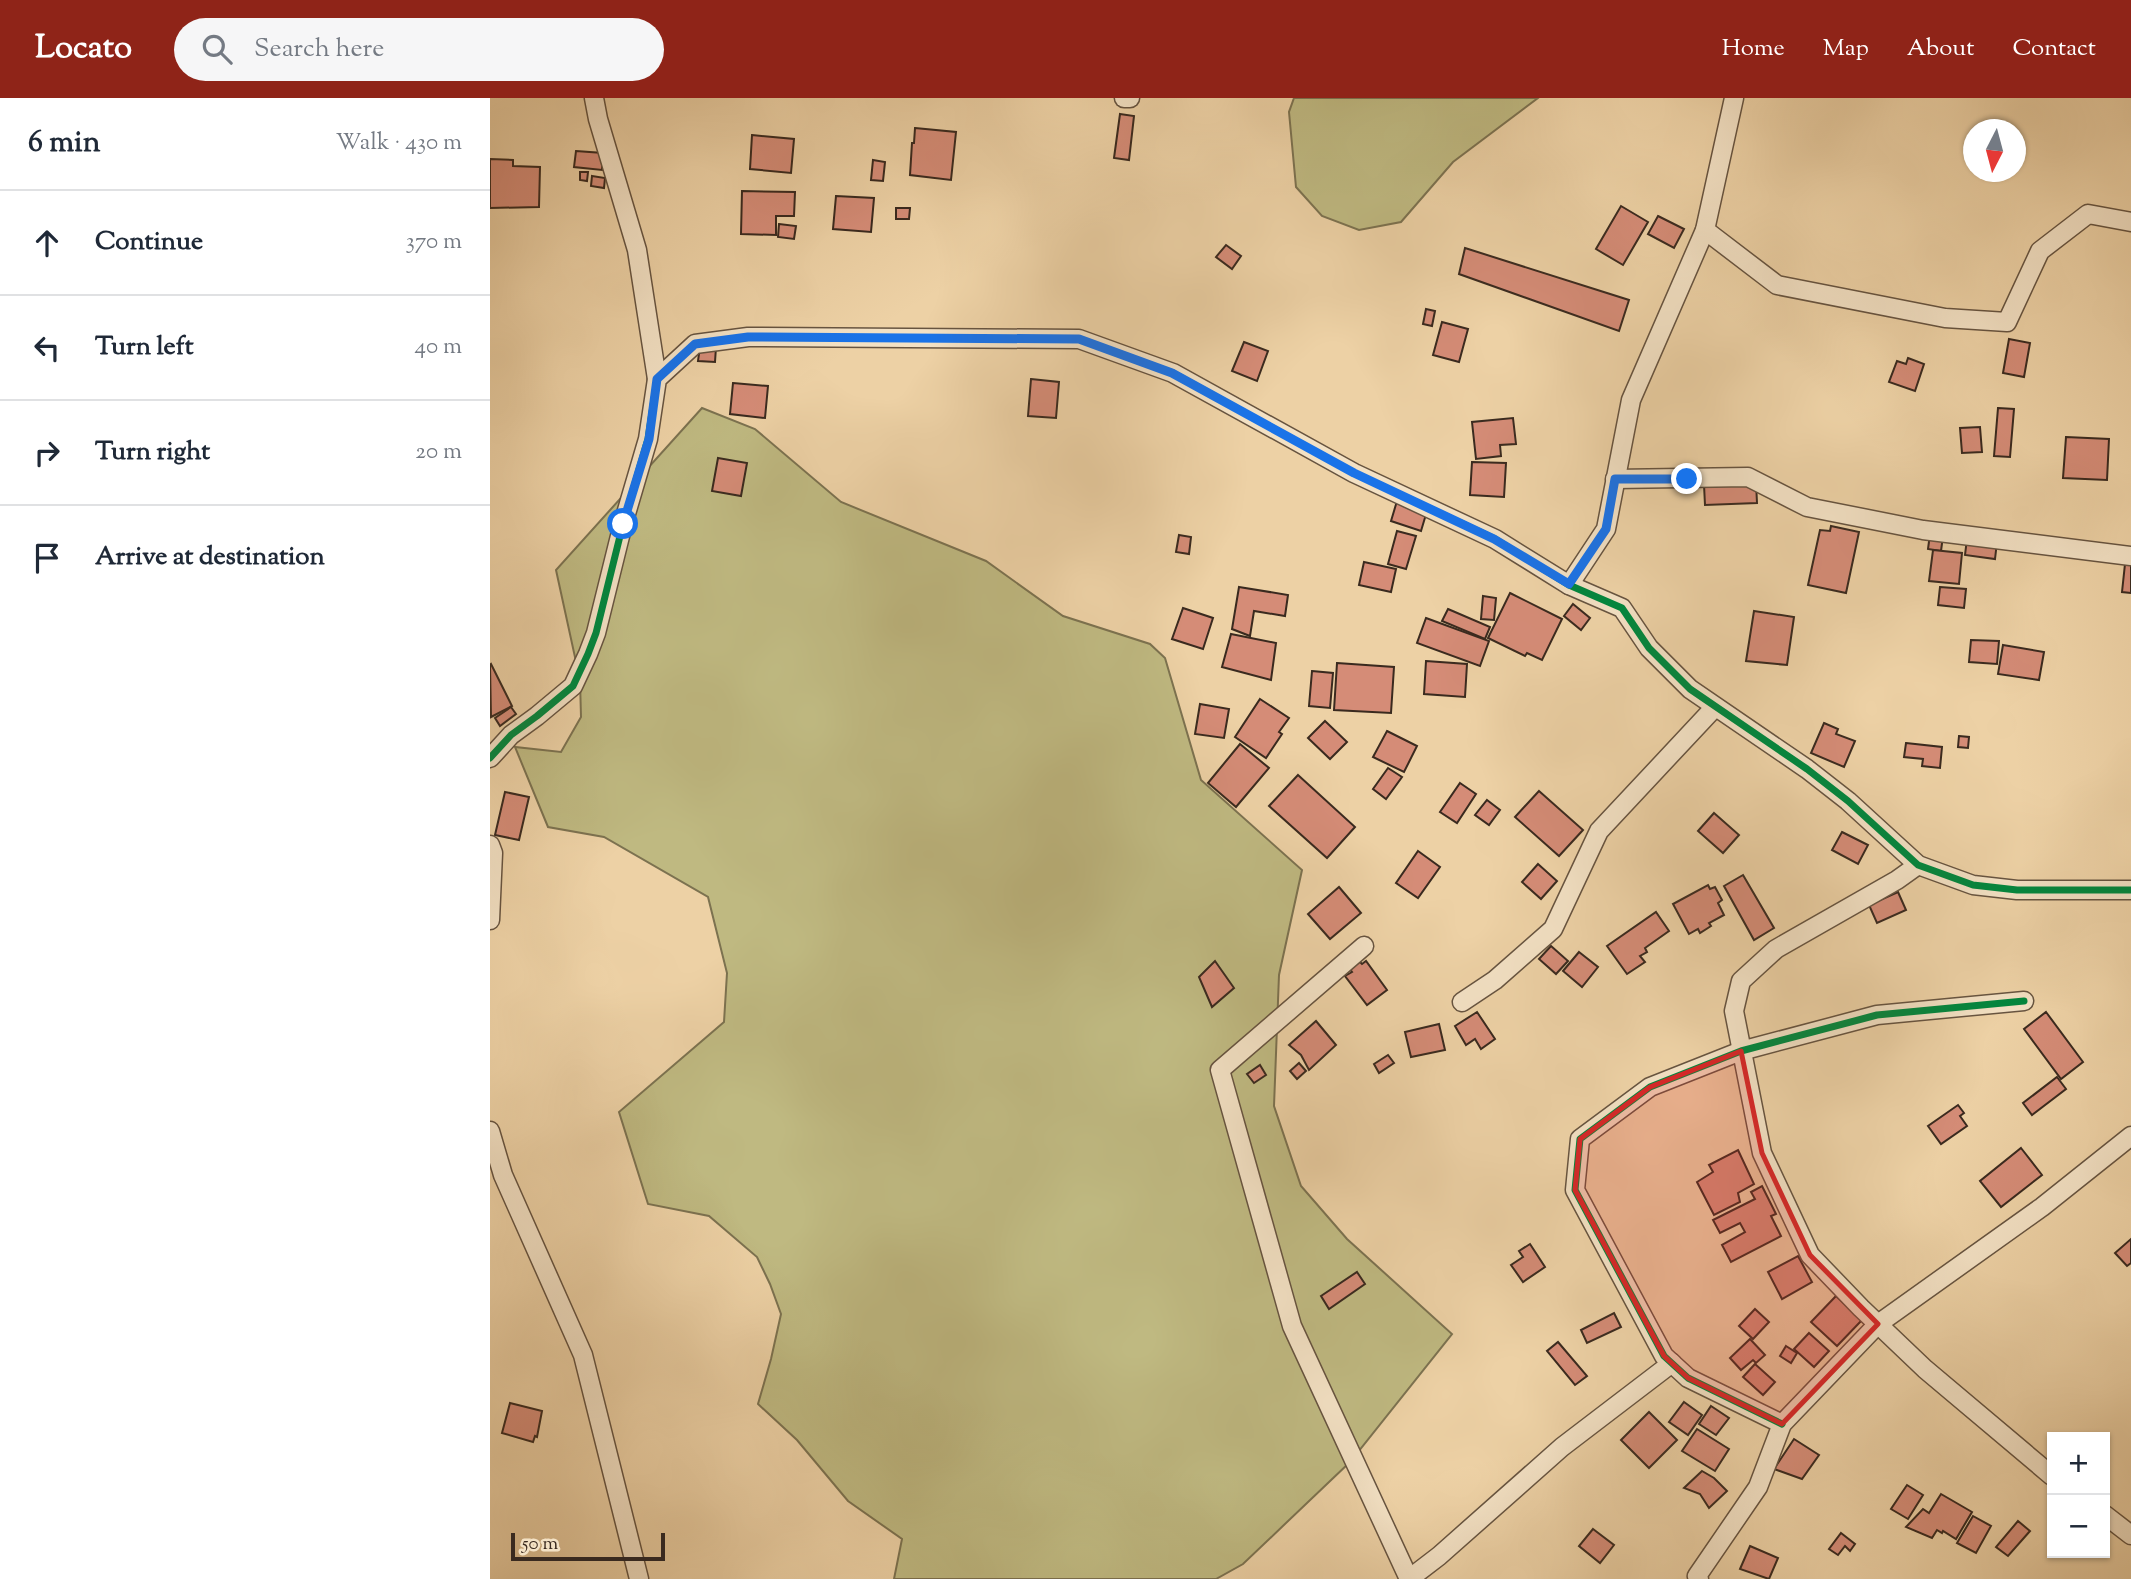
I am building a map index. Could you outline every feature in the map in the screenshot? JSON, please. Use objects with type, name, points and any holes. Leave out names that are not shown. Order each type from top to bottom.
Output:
[{"type":"street","points":[[490,758],[511,735],[573,686],[596,633],[623,524],[649,439],[657,379],[637,250],[594,98]]},
{"type":"street","points":[[1124,98],[1130,98]]},
{"type":"street","points":[[1569,584],[1606,529],[1631,400],[1705,230],[1734,98]]},
{"type":"street","points":[[1705,230],[1777,285],[1945,318],[2007,322],[2040,251],[2088,214],[2131,222]]},
{"type":"street","points":[[657,379],[695,344],[748,337],[1079,339],[1172,373],[1354,473],[1494,539],[1569,584],[1622,608],[1649,648],[1690,689],[1838,793],[1918,864],[1973,885],[2017,890],[2131,890]]},
{"type":"street","points":[[1615,479],[1748,477],[1807,507],[1923,530],[2131,556]]},
{"type":"street","points":[[1462,1002],[1495,980],[1553,929],[1599,831],[1715,707]]},
{"type":"street","points":[[490,845],[493,853],[490,920]]},
{"type":"street","points":[[1918,864],[1897,880],[1776,949],[1741,981],[1734,1011],[1762,1153],[1811,1255],[1926,1369],[2047,1472]]},
{"type":"street","points":[[1364,946],[1220,1070],[1292,1326],[1409,1579],[1439,1556],[1562,1447],[1672,1363]]},
{"type":"street","points":[[1782,1424],[1688,1378],[1664,1356],[1575,1190],[1580,1139],[1650,1087],[1741,1051],[1877,1015],[2024,1001]]},
{"type":"street","points":[[490,1131],[503,1175],[583,1355],[639,1579]]},
{"type":"street","points":[[1699,1579],[1698,1576],[1758,1487],[1782,1424],[1878,1324],[2042,1207],[2131,1136]]},
{"type":"street","points":[[2110,1520],[2131,1535]]},
{"type":"highlighted area","points":[[1741,1051],[1762,1153],[1810,1255],[1878,1324],[1782,1424],[1688,1378],[1664,1356],[1575,1190],[1580,1139],[1650,1087]]},
{"type":"shaded area","points":[[1294,98],[1538,98],[1453,162],[1401,222],[1359,230],[1322,216],[1296,187],[1289,112]]},
{"type":"shaded area","points":[[702,408],[755,429],[841,502],[986,561],[1063,616],[1150,644],[1165,658],[1201,780],[1302,870],[1279,975],[1274,1106],[1301,1186],[1347,1239],[1452,1334],[1350,1462],[1243,1564],[1216,1579],[894,1579],[902,1539],[848,1501],[797,1440],[758,1404],[781,1314],[757,1257],[709,1216],[648,1204],[619,1112],[724,1022],[727,973],[708,897],[604,837],[548,827],[515,747],[561,752],[581,717],[580,680],[556,570]]},
{"type":"building","points":[[1120,114],[1134,116],[1129,160],[1114,158]]},
{"type":"building","points":[[915,128],[956,132],[951,180],[910,175]]},
{"type":"building","points":[[752,135],[794,139],[791,173],[750,169]]},
{"type":"building","points":[[576,151],[603,153],[602,170],[574,167]]},
{"type":"building","points":[[490,159],[513,160],[513,166],[540,167],[539,207],[490,208]]},
{"type":"building","points":[[873,160],[885,162],[883,181],[871,180]]},
{"type":"building","points":[[580,172],[588,172],[587,181],[580,180]]},
{"type":"building","points":[[592,176],[605,178],[604,188],[591,186]]},
{"type":"building","points":[[742,191],[795,192],[794,216],[776,216],[776,235],[741,234]]},
{"type":"building","points":[[836,196],[874,198],[871,232],[833,229]]},
{"type":"building","points":[[1621,206],[1648,222],[1623,265],[1596,249]]},
{"type":"building","points":[[896,208],[910,208],[909,219],[896,219]]},
{"type":"building","points":[[1658,216],[1684,229],[1674,248],[1648,234]]},
{"type":"building","points":[[779,224],[796,226],[794,239],[778,237]]},
{"type":"building","points":[[1226,245],[1241,256],[1232,269],[1216,257]]},
{"type":"building","points":[[1465,248],[1629,300],[1619,331],[1459,274]]},
{"type":"building","points":[[1426,309],[1435,311],[1432,326],[1423,324]]},
{"type":"building","points":[[1442,322],[1468,329],[1459,362],[1433,355]]},
{"type":"building","points":[[2009,339],[2030,343],[2024,377],[2003,373]]},
{"type":"building","points":[[1244,342],[1268,351],[1257,381],[1232,371]]},
{"type":"building","points":[[700,346],[716,347],[715,362],[698,361]]},
{"type":"building","points":[[1908,358],[1924,364],[1915,391],[1889,382],[1897,361],[1906,364]]},
{"type":"building","points":[[1031,379],[1059,382],[1056,418],[1028,416]]},
{"type":"building","points":[[733,383],[768,386],[765,418],[730,414]]},
{"type":"building","points":[[1998,408],[2014,409],[2010,457],[1994,456]]},
{"type":"building","points":[[1513,418],[1516,444],[1500,445],[1501,456],[1476,459],[1472,422]]},
{"type":"building","points":[[1980,427],[1982,452],[1962,453],[1960,428]]},
{"type":"building","points":[[2066,437],[2109,439],[2107,480],[2063,478]]},
{"type":"building","points":[[718,458],[747,463],[741,496],[712,491]]},
{"type":"building","points":[[1472,462],[1506,463],[1504,497],[1470,495]]},
{"type":"building","points":[[1756,482],[1757,503],[1705,505],[1704,485]]},
{"type":"building","points":[[1397,501],[1427,511],[1421,531],[1391,521]]},
{"type":"building","points":[[1831,526],[1859,532],[1846,593],[1808,585],[1820,530],[1830,531]]},
{"type":"building","points":[[1397,531],[1416,536],[1406,569],[1388,564]]},
{"type":"building","points":[[1930,534],[1943,536],[1941,551],[1928,549]]},
{"type":"building","points":[[1179,535],[1191,537],[1189,554],[1176,552]]},
{"type":"building","points":[[1967,539],[1997,542],[1995,559],[1965,555]]},
{"type":"building","points":[[1933,550],[1962,553],[1959,584],[1929,581]]},
{"type":"building","points":[[1364,562],[1396,569],[1391,592],[1359,585]]},
{"type":"building","points":[[2125,564],[2131,565],[2131,593],[2122,592]]},
{"type":"building","points":[[1239,587],[1288,595],[1285,616],[1254,611],[1250,636],[1232,629]]},
{"type":"building","points":[[1940,587],[1966,589],[1964,608],[1938,605]]},
{"type":"building","points":[[1510,593],[1562,619],[1542,660],[1527,653],[1525,656],[1488,638]]},
{"type":"building","points":[[1483,596],[1496,598],[1494,620],[1481,619]]},
{"type":"building","points":[[1573,604],[1590,618],[1581,630],[1564,616]]},
{"type":"building","points":[[1183,608],[1213,618],[1203,649],[1172,639]]},
{"type":"building","points":[[1448,609],[1490,627],[1485,639],[1442,621]]},
{"type":"building","points":[[1754,611],[1794,617],[1787,665],[1746,661]]},
{"type":"building","points":[[1426,618],[1489,641],[1480,666],[1417,643]]},
{"type":"building","points":[[1231,634],[1276,643],[1271,680],[1222,667]]},
{"type":"building","points":[[1971,640],[1999,641],[1997,664],[1969,662]]},
{"type":"building","points":[[2003,645],[2044,652],[2039,680],[1998,674]]},
{"type":"building","points":[[1426,661],[1467,664],[1465,697],[1424,694]]},
{"type":"building","points":[[1337,663],[1394,667],[1391,713],[1334,710]]},
{"type":"building","points":[[490,665],[512,706],[491,717]]},
{"type":"building","points":[[1312,671],[1333,673],[1330,708],[1309,706]]},
{"type":"building","points":[[1260,699],[1289,718],[1266,758],[1235,737]]},
{"type":"building","points":[[1200,704],[1229,709],[1224,738],[1195,734]]},
{"type":"building","points":[[511,707],[516,714],[500,726],[495,718]]},
{"type":"building","points":[[1325,721],[1347,742],[1330,759],[1308,738]]},
{"type":"building","points":[[1824,723],[1838,729],[1836,734],[1855,741],[1844,767],[1811,753]]},
{"type":"building","points":[[1387,731],[1417,746],[1404,772],[1373,757]]},
{"type":"building","points":[[1959,736],[1969,737],[1968,748],[1958,747]]},
{"type":"building","points":[[1906,743],[1942,747],[1940,768],[1922,766],[1923,759],[1904,757]]},
{"type":"building","points":[[1240,744],[1269,768],[1236,807],[1208,783]]},
{"type":"building","points":[[1388,768],[1402,777],[1386,799],[1373,789]]},
{"type":"building","points":[[1298,775],[1355,827],[1327,858],[1269,806]]},
{"type":"building","points":[[1460,783],[1476,794],[1457,823],[1440,812]]},
{"type":"building","points":[[1539,791],[1583,830],[1559,856],[1515,817]]},
{"type":"building","points":[[505,792],[529,797],[519,840],[495,835]]},
{"type":"building","points":[[1487,800],[1500,810],[1489,825],[1475,815]]},
{"type":"building","points":[[1714,813],[1739,835],[1723,853],[1698,831]]},
{"type":"building","points":[[1842,832],[1868,845],[1858,864],[1832,850]]},
{"type":"building","points":[[1418,851],[1440,867],[1418,898],[1396,883]]},
{"type":"building","points":[[1538,864],[1557,881],[1541,899],[1522,882]]},
{"type":"building","points":[[1743,875],[1774,928],[1754,940],[1724,886]]},
{"type":"building","points":[[1708,885],[1710,889],[1715,887],[1722,900],[1718,903],[1724,915],[1709,923],[1711,926],[1700,933],[1698,929],[1689,934],[1673,904]]},
{"type":"building","points":[[1339,887],[1361,913],[1330,939],[1308,914]]},
{"type":"building","points":[[1898,892],[1906,910],[1877,923],[1869,905]]},
{"type":"building","points":[[1656,912],[1669,931],[1645,948],[1647,952],[1640,956],[1645,962],[1627,974],[1607,946]]},
{"type":"building","points":[[1551,946],[1568,961],[1556,974],[1539,959]]},
{"type":"building","points":[[1579,952],[1598,967],[1582,987],[1563,971]]},
{"type":"building","points":[[1215,961],[1234,988],[1212,1007],[1199,977]]},
{"type":"building","points":[[1359,961],[1362,964],[1366,961],[1387,990],[1367,1005],[1345,976],[1352,972],[1349,968]]},
{"type":"building","points":[[1477,1012],[1495,1039],[1481,1049],[1475,1039],[1466,1045],[1455,1026]]},
{"type":"building","points":[[2046,1012],[2083,1062],[2061,1079],[2024,1029]]},
{"type":"building","points":[[1316,1021],[1336,1045],[1309,1070],[1301,1055],[1289,1045]]},
{"type":"building","points":[[1439,1024],[1445,1050],[1411,1057],[1405,1032]]},
{"type":"building","points":[[1388,1055],[1394,1063],[1379,1073],[1374,1064]]},
{"type":"building","points":[[1299,1063],[1306,1071],[1297,1079],[1290,1071]]},
{"type":"building","points":[[1260,1065],[1266,1075],[1254,1083],[1247,1074]]},
{"type":"building","points":[[2057,1077],[2066,1089],[2032,1115],[2023,1103]]},
{"type":"building","points":[[1958,1105],[1964,1113],[1960,1116],[1967,1126],[1941,1144],[1928,1126]]},
{"type":"building","points":[[2021,1148],[2042,1175],[2001,1207],[1980,1181]]},
{"type":"building","points":[[1738,1150],[1754,1184],[1738,1193],[1740,1202],[1714,1215],[1697,1182],[1713,1172],[1709,1165]]},
{"type":"building","points":[[1762,1186],[1776,1214],[1771,1216],[1781,1236],[1731,1262],[1722,1245],[1745,1232],[1740,1223],[1720,1233],[1713,1220],[1755,1199],[1751,1192]]},
{"type":"building","points":[[2131,1239],[2131,1263],[2127,1266],[2115,1253]]},
{"type":"building","points":[[1530,1244],[1545,1267],[1523,1282],[1511,1265],[1523,1257],[1519,1251]]},
{"type":"building","points":[[1798,1256],[1812,1282],[1782,1299],[1768,1272]]},
{"type":"building","points":[[1357,1272],[1365,1284],[1329,1309],[1321,1296]]},
{"type":"building","points":[[1836,1296],[1862,1320],[1837,1346],[1811,1322]]},
{"type":"building","points":[[1755,1309],[1769,1322],[1753,1339],[1739,1326]]},
{"type":"building","points":[[1614,1313],[1621,1327],[1587,1343],[1581,1330]]},
{"type":"building","points":[[1809,1333],[1829,1351],[1814,1367],[1794,1349]]},
{"type":"building","points":[[1750,1339],[1765,1355],[1756,1363],[1753,1360],[1741,1370],[1730,1358]]},
{"type":"building","points":[[1558,1342],[1587,1376],[1575,1385],[1547,1351]]},
{"type":"building","points":[[1786,1346],[1797,1353],[1791,1363],[1780,1356]]},
{"type":"building","points":[[1755,1364],[1775,1382],[1763,1395],[1743,1377]]},
{"type":"building","points":[[1684,1402],[1702,1415],[1688,1435],[1669,1422]]},
{"type":"building","points":[[510,1403],[542,1411],[537,1437],[535,1436],[533,1442],[502,1433]]},
{"type":"building","points":[[1711,1406],[1729,1418],[1716,1435],[1699,1424]]},
{"type":"building","points":[[1649,1412],[1677,1440],[1649,1468],[1621,1440]]},
{"type":"building","points":[[1697,1429],[1729,1449],[1715,1471],[1682,1451]]},
{"type":"building","points":[[1794,1439],[1819,1455],[1802,1479],[1774,1469]]},
{"type":"building","points":[[1702,1471],[1727,1491],[1709,1508],[1700,1494],[1684,1488]]},
{"type":"building","points":[[1907,1485],[1923,1495],[1908,1519],[1891,1509]]},
{"type":"building","points":[[1941,1494],[1972,1512],[1956,1539],[1943,1531],[1942,1533],[1937,1530],[1932,1538],[1906,1527],[1923,1509],[1929,1513]]},
{"type":"building","points":[[1973,1516],[1991,1526],[1976,1553],[1957,1543]]},
{"type":"building","points":[[2018,1521],[2030,1531],[2008,1556],[1996,1547]]},
{"type":"building","points":[[1593,1529],[1614,1545],[1600,1563],[1579,1546]]},
{"type":"building","points":[[1841,1533],[1855,1544],[1850,1551],[1845,1546],[1838,1555],[1829,1549]]},
{"type":"building","points":[[1750,1546],[1778,1558],[1769,1579],[1740,1569]]},
{"type":"cycle path","points":[[490,758],[511,735],[573,686],[596,633],[623,524],[648,439],[657,379],[695,344],[748,337],[1079,339],[1173,373],[1354,473],[1495,539],[1569,585],[1622,608],[1649,648],[1690,689],[1807,769],[1848,801],[1918,865],[1973,885],[2017,890],[2131,890]]},
{"type":"cycle path","points":[[1782,1424],[1688,1378],[1664,1356],[1575,1190],[1580,1139],[1650,1087],[1741,1051],[1877,1015],[2024,1001]]},
{"type":"route","points":[[623,524],[649,439],[657,379],[695,344],[748,337],[1079,339],[1172,373],[1354,473],[1494,539],[1569,584],[1606,529],[1615,479],[1687,479]]}]
